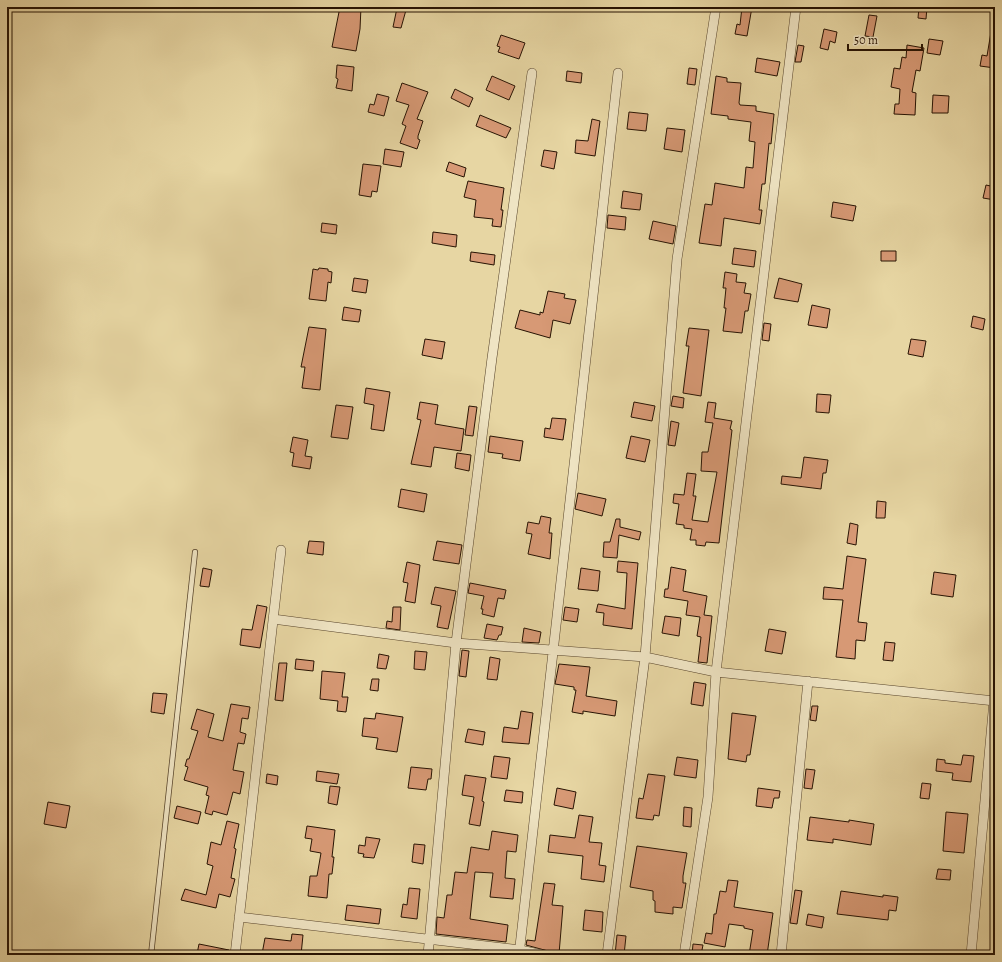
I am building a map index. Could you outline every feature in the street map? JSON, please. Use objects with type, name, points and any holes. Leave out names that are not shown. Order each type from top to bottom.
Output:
[{"type":"street","points":[[607,955],[645,657],[677,259],[716,7]]},
{"type":"street","points":[[684,955],[708,797],[716,672],[796,7]]},
{"type":"street","points":[[428,955],[456,643],[492,358],[532,73]]},
{"type":"street","points":[[519,952],[618,73]]},
{"type":"street","points":[[235,955],[281,550]]},
{"type":"street","points":[[273,619],[456,643],[645,657],[716,672],[994,701],[971,955]]},
{"type":"street","points":[[781,955],[808,681]]},
{"type":"street","points":[[239,917],[544,955]]},
{"type":"lane","points":[[152,955],[195,552]]},
{"type":"building","points":[[340,7],[361,7],[360,29],[356,51],[332,47]]},
{"type":"building","points":[[742,7],[752,7],[747,36],[735,34],[737,24],[740,25]]},
{"type":"building","points":[[919,7],[927,7],[926,19],[918,18]]},
{"type":"building","points":[[397,8],[406,10],[401,28],[393,27]]},
{"type":"building","points":[[869,15],[877,16],[873,37],[865,36]]},
{"type":"building","points":[[824,29],[837,32],[835,43],[830,41],[828,50],[820,48]]},
{"type":"building","points":[[991,32],[995,32],[995,68],[980,66],[982,55],[987,56]]},
{"type":"building","points":[[501,35],[525,43],[519,59],[498,52],[500,47],[497,46]]},
{"type":"building","points":[[929,39],[943,41],[940,55],[927,53]]},
{"type":"building","points":[[798,45],[804,46],[801,62],[795,62]]},
{"type":"building","points":[[907,45],[924,48],[920,71],[916,70],[912,92],[916,93],[915,115],[894,114],[895,104],[899,104],[900,89],[891,87],[894,68],[900,69],[902,57],[906,58]]},
{"type":"building","points":[[757,58],[780,62],[777,76],[755,72]]},
{"type":"building","points":[[337,65],[354,67],[352,91],[336,88],[338,79],[336,78]]},
{"type":"building","points":[[689,68],[697,69],[695,85],[687,84]]},
{"type":"building","points":[[567,71],[582,73],[581,83],[566,81]]},
{"type":"building","points":[[492,76],[515,86],[509,100],[486,90]]},
{"type":"building","points":[[716,76],[727,78],[727,82],[741,83],[740,105],[756,106],[756,111],[774,114],[771,144],[769,143],[765,184],[762,184],[759,210],[762,210],[760,224],[724,218],[721,246],[699,243],[705,204],[712,205],[715,183],[744,188],[746,167],[753,168],[755,142],[749,141],[751,122],[728,119],[728,116],[711,114]]},
{"type":"building","points":[[402,83],[428,92],[417,119],[423,121],[418,136],[418,139],[420,140],[417,149],[400,143],[406,126],[402,124],[409,105],[396,101]]},
{"type":"building","points":[[455,89],[473,98],[469,107],[451,98]]},
{"type":"building","points":[[377,94],[389,97],[384,116],[368,112],[370,104],[374,105]]},
{"type":"building","points":[[933,95],[949,96],[948,113],[932,113]]},
{"type":"building","points":[[629,112],[648,114],[646,131],[627,129]]},
{"type":"building","points":[[480,115],[511,128],[506,138],[476,126]]},
{"type":"building","points":[[592,119],[600,121],[595,156],[575,153],[576,140],[588,141]]},
{"type":"building","points":[[667,128],[685,130],[682,152],[664,149]]},
{"type":"building","points":[[385,149],[404,152],[401,167],[383,164]]},
{"type":"building","points":[[544,150],[557,152],[554,169],[541,166]]},
{"type":"building","points":[[449,162],[466,168],[464,177],[446,171]]},
{"type":"building","points":[[363,164],[381,166],[377,192],[372,191],[371,197],[359,195]]},
{"type":"building","points":[[468,181],[504,188],[501,210],[503,210],[501,227],[492,226],[493,219],[474,217],[476,200],[464,197]]},
{"type":"building","points":[[986,185],[995,187],[995,200],[983,198]]},
{"type":"building","points":[[623,191],[642,194],[640,210],[621,208]]},
{"type":"building","points":[[833,202],[856,206],[853,221],[831,217]]},
{"type":"building","points":[[608,215],[626,217],[625,230],[607,228]]},
{"type":"building","points":[[653,221],[676,226],[673,244],[649,239]]},
{"type":"building","points":[[322,223],[337,225],[336,234],[321,232]]},
{"type":"building","points":[[433,232],[457,235],[456,247],[432,243]]},
{"type":"building","points":[[734,248],[756,251],[754,267],[732,264]]},
{"type":"building","points":[[881,251],[896,251],[896,261],[881,261]]},
{"type":"building","points":[[471,252],[495,255],[494,265],[470,261]]},
{"type":"building","points":[[319,268],[328,269],[328,271],[332,272],[331,283],[328,282],[326,301],[309,299],[313,269],[318,270]]},
{"type":"building","points":[[725,272],[737,274],[736,282],[746,283],[744,293],[751,294],[748,311],[745,311],[742,333],[723,331],[726,308],[724,308],[726,288],[723,288]]},
{"type":"building","points":[[354,278],[368,280],[366,293],[352,291]]},
{"type":"building","points":[[779,278],[802,284],[798,302],[774,298]]},
{"type":"building","points":[[548,291],[565,294],[564,298],[576,300],[570,324],[553,320],[550,338],[515,328],[520,310],[540,315],[540,312],[543,313]]},
{"type":"building","points":[[812,305],[830,309],[827,328],[808,325]]},
{"type":"building","points":[[344,307],[361,310],[359,322],[342,320]]},
{"type":"building","points":[[973,316],[985,319],[983,330],[971,327]]},
{"type":"building","points":[[764,323],[771,324],[769,341],[762,340]]},
{"type":"building","points":[[309,327],[326,329],[320,390],[302,388],[305,367],[301,367]]},
{"type":"building","points":[[689,328],[709,330],[701,396],[683,393],[689,346],[686,346]]},
{"type":"building","points":[[425,339],[445,342],[442,359],[422,355]]},
{"type":"building","points":[[911,339],[926,341],[923,357],[908,354]]},
{"type":"building","points":[[366,388],[390,392],[384,431],[371,429],[374,405],[364,403]]},
{"type":"building","points":[[817,394],[831,395],[829,413],[816,412]]},
{"type":"building","points":[[673,396],[684,398],[683,408],[671,406]]},
{"type":"building","points":[[420,402],[438,405],[435,424],[464,429],[461,451],[434,447],[431,467],[411,464],[421,420],[417,419]]},
{"type":"building","points":[[634,402],[655,406],[652,421],[631,417]]},
{"type":"building","points":[[708,402],[716,403],[714,418],[732,421],[730,429],[732,430],[719,543],[706,542],[705,546],[696,545],[696,540],[690,540],[692,529],[684,528],[684,525],[676,524],[679,504],[673,503],[674,494],[684,495],[687,473],[696,474],[693,496],[696,496],[692,520],[708,522],[717,472],[701,471],[702,452],[708,452],[713,423],[705,422]]},
{"type":"building","points":[[336,405],[353,407],[348,439],[331,437]]},
{"type":"building","points":[[469,406],[477,407],[473,436],[465,435]]},
{"type":"building","points":[[552,418],[566,419],[563,440],[544,437],[545,428],[550,429]]},
{"type":"building","points":[[671,421],[679,423],[675,446],[668,445]]},
{"type":"building","points":[[490,436],[523,441],[520,461],[502,458],[503,454],[488,452]]},
{"type":"building","points":[[631,436],[650,440],[645,462],[626,458]]},
{"type":"building","points":[[293,437],[308,440],[305,456],[312,457],[310,469],[292,466],[294,453],[290,452]]},
{"type":"building","points":[[457,453],[471,455],[469,471],[455,468]]},
{"type":"building","points":[[804,457],[828,460],[826,473],[823,473],[821,489],[781,484],[782,476],[801,478]]},
{"type":"building","points":[[401,489],[427,494],[424,512],[398,507]]},
{"type":"building","points":[[578,493],[606,499],[602,516],[575,509]]},
{"type":"building","points":[[877,501],[886,502],[885,518],[876,518]]},
{"type":"building","points":[[541,516],[551,518],[549,533],[552,533],[550,559],[528,554],[532,534],[526,533],[528,522],[539,524]]},
{"type":"building","points":[[616,519],[620,519],[620,527],[641,532],[639,540],[619,535],[617,558],[603,557],[604,542],[610,542]]},
{"type":"building","points":[[850,523],[858,525],[856,545],[847,543]]},
{"type":"building","points":[[309,541],[324,542],[323,555],[307,553]]},
{"type":"building","points":[[437,541],[462,545],[459,564],[433,560]]},
{"type":"building","points":[[847,556],[866,559],[858,622],[867,623],[865,641],[856,640],[855,659],[836,657],[843,600],[823,599],[824,587],[843,589]]},
{"type":"building","points":[[618,561],[638,563],[632,629],[603,625],[604,613],[596,612],[598,604],[625,609],[627,573],[617,572]]},
{"type":"building","points":[[407,562],[420,565],[415,603],[405,601],[408,583],[403,582]]},
{"type":"building","points":[[671,567],[686,570],[683,591],[707,596],[704,615],[712,616],[707,663],[698,662],[701,637],[697,636],[700,617],[686,615],[688,601],[664,597],[665,589],[668,589]]},
{"type":"building","points":[[203,568],[212,570],[209,587],[200,586]]},
{"type":"building","points":[[581,568],[600,571],[598,591],[578,589]]},
{"type":"building","points":[[934,572],[956,575],[953,597],[931,594]]},
{"type":"building","points":[[470,583],[506,590],[504,599],[498,598],[494,617],[482,614],[483,609],[481,609],[484,596],[468,593]]},
{"type":"building","points":[[435,587],[456,591],[448,629],[437,627],[441,606],[431,604]]},
{"type":"building","points":[[257,605],[267,607],[260,648],[240,645],[242,629],[252,630]]},
{"type":"building","points":[[393,607],[401,607],[400,630],[386,628],[387,621],[392,622]]},
{"type":"building","points":[[565,607],[579,609],[577,622],[563,620]]},
{"type":"building","points":[[665,616],[681,618],[679,636],[662,633]]},
{"type":"building","points":[[487,624],[503,627],[501,635],[499,635],[497,640],[484,638]]},
{"type":"building","points":[[524,628],[541,632],[539,643],[522,642]]},
{"type":"building","points":[[769,629],[786,632],[782,654],[765,651]]},
{"type":"building","points":[[885,642],[895,643],[893,661],[883,660]]},
{"type":"building","points":[[462,650],[469,651],[466,677],[459,676]]},
{"type":"building","points":[[415,651],[427,652],[425,670],[414,669]]},
{"type":"building","points":[[379,654],[389,656],[386,669],[377,668]]},
{"type":"building","points":[[490,657],[500,659],[497,680],[487,679]]},
{"type":"building","points":[[296,659],[314,661],[313,671],[295,669]]},
{"type":"building","points":[[279,663],[287,663],[283,701],[275,700]]},
{"type":"building","points":[[559,664],[590,667],[586,696],[617,701],[615,716],[583,711],[583,714],[572,712],[576,690],[574,690],[574,687],[555,684]]},
{"type":"building","points":[[322,671],[345,673],[342,697],[348,697],[346,712],[337,711],[338,701],[320,699]]},
{"type":"building","points":[[372,679],[379,679],[378,691],[370,690]]},
{"type":"building","points":[[694,682],[706,684],[703,706],[691,704]]},
{"type":"building","points":[[153,693],[167,694],[164,714],[151,712]]},
{"type":"building","points":[[231,704],[250,707],[248,719],[242,718],[240,732],[246,734],[244,744],[238,743],[233,770],[244,772],[240,794],[233,792],[227,815],[213,811],[212,815],[205,813],[209,796],[206,795],[208,787],[184,780],[188,767],[185,766],[187,759],[189,759],[198,731],[191,729],[197,709],[214,714],[208,737],[223,741]]},
{"type":"building","points":[[812,706],[818,706],[816,721],[810,720]]},
{"type":"building","points":[[521,711],[533,713],[529,744],[502,742],[504,727],[518,729]]},
{"type":"building","points":[[376,713],[403,717],[397,752],[376,749],[378,738],[362,736],[364,718],[375,719]]},
{"type":"building","points":[[732,713],[756,716],[750,755],[747,755],[746,762],[728,759]]},
{"type":"building","points":[[468,729],[485,732],[483,745],[465,742]]},
{"type":"building","points":[[963,755],[974,756],[971,782],[952,780],[953,773],[936,771],[937,759],[945,760],[945,763],[961,765]]},
{"type":"building","points":[[494,756],[510,758],[507,779],[491,777]]},
{"type":"building","points":[[677,757],[698,760],[696,778],[674,775]]},
{"type":"building","points":[[411,767],[432,769],[431,779],[428,779],[426,790],[408,788]]},
{"type":"building","points":[[806,769],[815,770],[812,789],[804,788]]},
{"type":"building","points":[[317,771],[339,774],[337,784],[316,781]]},
{"type":"building","points":[[267,774],[278,776],[277,785],[266,783]]},
{"type":"building","points":[[648,774],[665,776],[659,816],[654,815],[653,820],[636,818],[639,798],[643,799]]},
{"type":"building","points":[[465,775],[486,778],[480,826],[469,824],[474,797],[462,795]]},
{"type":"building","points":[[922,783],[931,784],[929,799],[920,798]]},
{"type":"building","points":[[330,786],[340,787],[337,805],[328,803]]},
{"type":"building","points":[[557,788],[576,792],[573,809],[554,805]]},
{"type":"building","points":[[758,788],[780,791],[779,798],[774,798],[772,808],[756,806]]},
{"type":"building","points":[[506,790],[523,792],[522,803],[504,801]]},
{"type":"building","points":[[48,802],[70,806],[66,828],[44,824]]},
{"type":"building","points":[[177,806],[201,812],[198,824],[174,818]]},
{"type":"building","points":[[684,807],[692,808],[691,827],[683,826]]},
{"type":"building","points":[[946,812],[968,814],[964,853],[943,851]]},
{"type":"building","points":[[579,815],[593,817],[589,842],[602,843],[599,865],[606,866],[604,882],[581,879],[583,856],[548,852],[550,835],[575,838]]},
{"type":"building","points":[[810,817],[849,822],[849,820],[874,824],[871,845],[833,839],[833,843],[807,840]]},
{"type":"building","points":[[227,821],[239,824],[234,848],[236,849],[231,878],[235,879],[230,897],[219,894],[216,908],[181,900],[185,889],[206,895],[213,866],[207,864],[211,842],[221,845]]},
{"type":"building","points":[[307,826],[335,830],[332,874],[329,874],[327,898],[308,896],[310,876],[317,876],[321,853],[310,851],[312,839],[305,838]]},
{"type":"building","points":[[492,831],[518,835],[516,852],[507,851],[505,878],[515,879],[513,899],[490,897],[493,873],[475,872],[470,919],[508,925],[506,942],[436,934],[437,917],[444,918],[447,895],[452,895],[455,872],[467,873],[471,847],[489,850]]},
{"type":"building","points":[[366,837],[380,839],[374,858],[363,857],[364,854],[358,853],[359,845],[365,846]]},
{"type":"building","points":[[414,844],[425,845],[423,864],[412,862]]},
{"type":"building","points":[[637,846],[687,853],[683,876],[683,883],[686,883],[682,908],[673,907],[673,914],[655,912],[653,891],[630,887]]},
{"type":"building","points":[[938,869],[951,870],[950,880],[936,879]]},
{"type":"building","points":[[728,880],[738,881],[734,907],[773,913],[767,955],[749,955],[753,930],[744,928],[744,926],[729,924],[725,947],[704,943],[706,933],[712,934],[714,914],[716,914],[720,891],[726,892]]},
{"type":"building","points":[[544,883],[555,884],[552,905],[563,906],[559,954],[526,945],[527,940],[535,941]]},
{"type":"building","points":[[409,888],[420,889],[417,919],[401,917],[403,904],[407,905]]},
{"type":"building","points":[[795,890],[802,891],[797,924],[790,923]]},
{"type":"building","points":[[841,891],[883,897],[883,895],[898,897],[896,911],[889,910],[888,920],[837,914]]},
{"type":"building","points":[[347,905],[381,909],[379,924],[345,920]]},
{"type":"building","points":[[585,910],[603,912],[602,932],[583,930]]},
{"type":"building","points":[[808,914],[824,917],[822,928],[806,925]]},
{"type":"building","points":[[292,934],[303,935],[301,955],[262,954],[265,938],[291,941]]},
{"type":"building","points":[[617,935],[626,936],[624,955],[615,955]]},
{"type":"building","points":[[199,944],[229,950],[229,955],[197,954]]},
{"type":"building","points":[[693,944],[703,945],[701,955],[692,955]]}]
